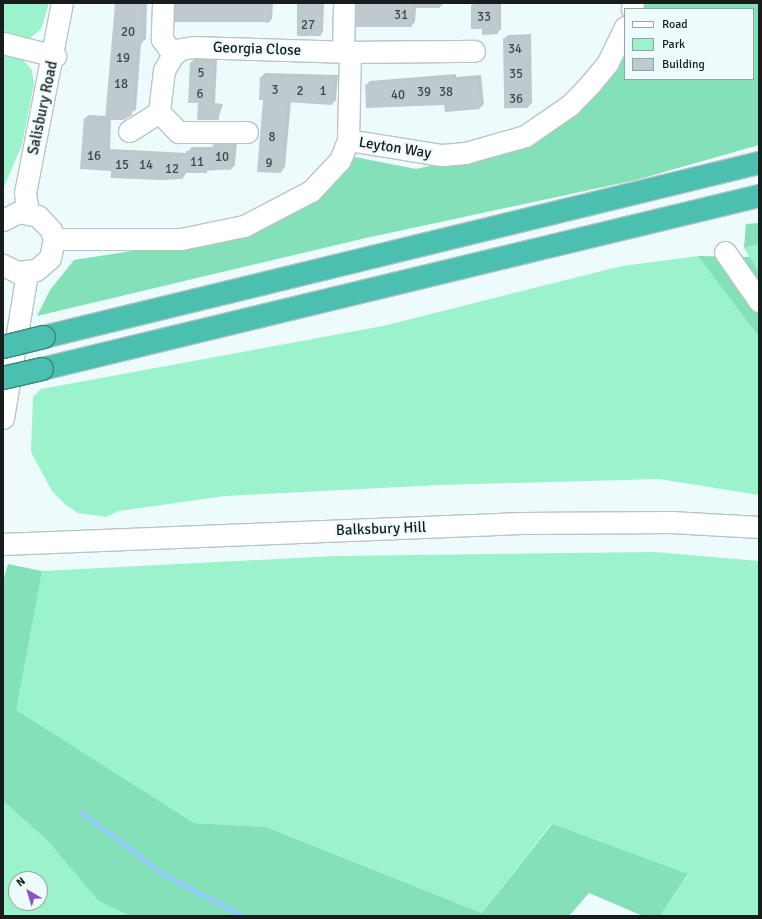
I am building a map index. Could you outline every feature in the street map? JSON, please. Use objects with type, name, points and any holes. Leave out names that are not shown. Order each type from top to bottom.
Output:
[{"type":"highway","points":[[3,347],[759,163]]},
{"type":"highway","points":[[3,378],[759,196]]},
{"type":"street","name":"Salisbury Road","points":[[28,212],[25,193],[55,56],[62,3]]},
{"type":"street","points":[[344,3],[348,140]]},
{"type":"street","points":[[159,112],[164,70],[173,55],[162,39],[163,4]]},
{"type":"street","name":"Leyton Way","points":[[54,239],[181,239],[244,226],[311,191],[340,160],[348,140],[442,155],[465,153],[525,136],[570,105],[591,83],[607,64],[624,29]]},
{"type":"street","points":[[3,44],[55,56]]},
{"type":"street","name":"Georgia Close","points":[[173,55],[193,46],[346,52],[474,51]]},
{"type":"street","points":[[129,131],[159,112]]},
{"type":"street","points":[[159,112],[178,132],[247,132]]},
{"type":"street","points":[[3,220],[19,212],[28,212],[46,222],[54,239],[50,258],[36,270],[27,273],[3,265]]},
{"type":"street","points":[[725,252],[759,301]]},
{"type":"street","points":[[3,418],[27,273]]},
{"type":"street","name":"Balksbury Hill","points":[[3,544],[522,523],[671,522],[759,527]]},
{"type":"green space","points":[[3,3],[49,3],[41,29],[29,39],[7,38],[8,32],[3,31]]},
{"type":"green space","points":[[645,3],[759,4],[759,145],[636,180],[366,238],[37,316],[50,290],[74,260],[228,236],[326,193],[355,157],[416,169],[530,143],[553,131],[596,94],[624,55],[624,80],[754,80],[754,8],[642,8]]},
{"type":"green space","points":[[3,55],[23,60],[32,70],[34,84],[22,145],[3,189]]},
{"type":"green space","points":[[759,223],[759,244],[744,248],[746,224]]},
{"type":"green space","points":[[759,244],[759,273],[744,248]]},
{"type":"green space","points":[[698,256],[750,257],[759,273],[759,337]]},
{"type":"green space","points":[[699,256],[759,337],[759,495],[659,479],[440,485],[225,496],[119,511],[106,517],[78,513],[65,504],[52,491],[31,452],[33,397],[41,389],[383,326],[622,266]]},
{"type":"green space","points":[[654,552],[759,561],[759,916],[660,916],[688,875],[551,824],[482,913],[266,827],[194,823],[15,710],[42,571],[335,556]]},
{"type":"green space","points":[[8,564],[42,571],[16,710],[194,823],[266,827],[482,913],[552,824],[688,874],[660,916],[643,916],[589,893],[569,916],[130,916],[99,901],[46,839],[3,801],[3,581]]},
{"type":"green space","points":[[3,801],[46,839],[99,900],[130,916],[3,916]]},
{"type":"building","points":[[115,3],[143,3],[142,44],[138,44],[132,115],[123,120],[108,120],[107,152],[186,157],[186,151],[212,151],[213,144],[233,146],[231,170],[207,168],[207,173],[183,173],[183,179],[161,180],[111,178],[111,171],[80,169],[84,118],[105,120]]},
{"type":"building","points":[[175,3],[270,3],[270,22],[175,22]]},
{"type":"building","points":[[298,3],[321,3],[321,36],[298,36]]},
{"type":"building","points":[[356,3],[412,3],[412,27],[356,27]]},
{"type":"building","points":[[497,4],[498,34],[482,35],[482,29],[471,29],[471,5]]},
{"type":"building","points":[[503,38],[527,38],[528,108],[504,108]]},
{"type":"building","points":[[190,62],[214,63],[211,107],[219,107],[219,120],[197,120],[198,103],[188,103]]},
{"type":"building","points":[[260,77],[334,79],[332,105],[287,102],[281,173],[257,172],[263,100],[259,100]]},
{"type":"building","points":[[452,77],[452,81],[477,79],[480,109],[445,112],[444,105],[366,108],[365,85]]},
{"type":"waterway","points":[[81,812],[160,872],[242,916]]}]
